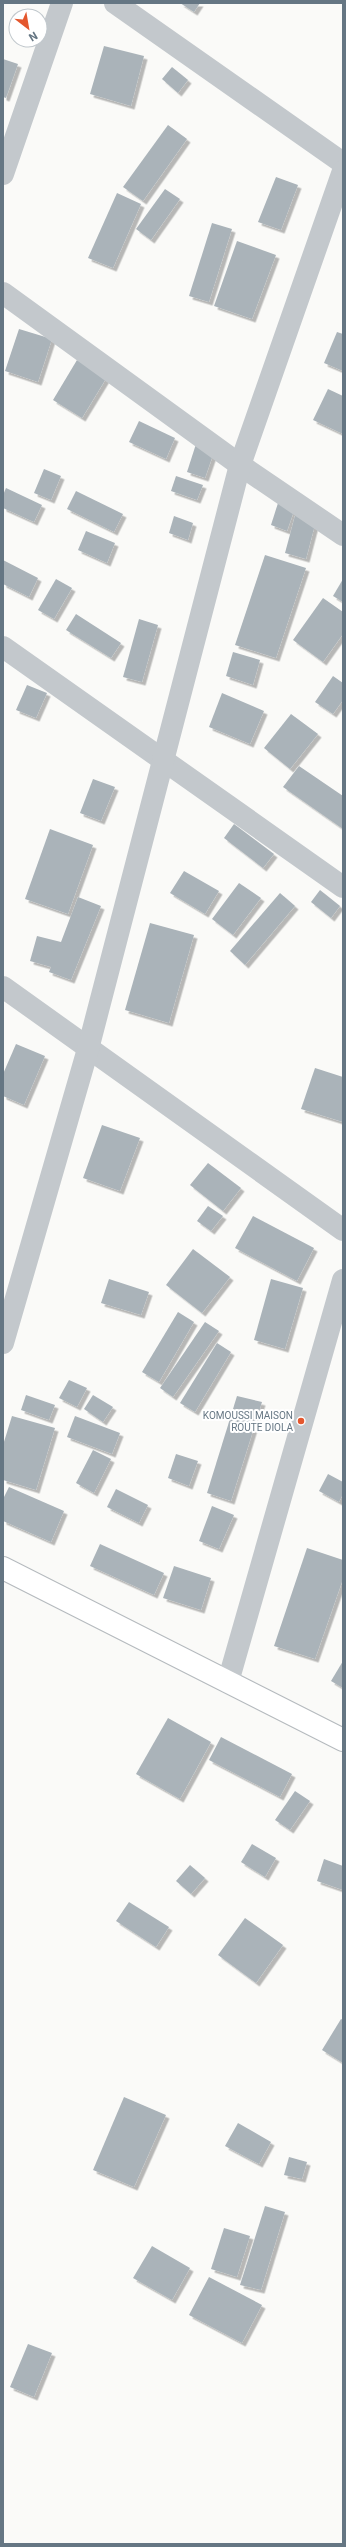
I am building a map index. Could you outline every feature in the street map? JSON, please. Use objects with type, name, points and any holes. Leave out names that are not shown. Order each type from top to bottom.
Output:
[{"type":"main road","points":[[3,1568],[343,1740]]},
{"type":"street","points":[[3,174],[62,3]]},
{"type":"street","points":[[116,3],[343,163]]},
{"type":"street","points":[[3,1343],[88,1049],[164,762],[240,465],[343,171]]},
{"type":"street","points":[[3,292],[240,465],[343,535]]},
{"type":"street","points":[[3,647],[343,887]]},
{"type":"street","points":[[3,987],[343,1230]]},
{"type":"street","points":[[228,1682],[343,1280]]},
{"type":"building","points":[[180,3],[200,3],[194,12]]},
{"type":"building","points":[[104,46],[144,56],[131,106],[90,94]]},
{"type":"building","points":[[3,59],[18,64],[6,98],[3,97]]},
{"type":"building","points":[[172,67],[188,80],[178,93],[162,79]]},
{"type":"building","points":[[168,125],[187,139],[143,201],[123,187]]},
{"type":"building","points":[[276,177],[298,185],[281,230],[258,222]]},
{"type":"building","points":[[165,189],[180,199],[151,240],[136,229]]},
{"type":"building","points":[[117,193],[141,204],[113,268],[88,258]]},
{"type":"building","points":[[212,223],[232,229],[209,302],[189,296]]},
{"type":"building","points":[[237,241],[276,255],[252,319],[214,306]]},
{"type":"building","points":[[19,329],[52,339],[38,382],[5,371]]},
{"type":"building","points":[[337,332],[343,334],[343,371],[324,363]]},
{"type":"building","points":[[77,360],[107,377],[82,418],[53,400]]},
{"type":"building","points":[[328,389],[343,396],[343,434],[313,420]]},
{"type":"building","points":[[139,421],[175,438],[166,459],[129,442]]},
{"type":"building","points":[[196,444],[215,449],[205,478],[187,472]]},
{"type":"building","points":[[44,469],[61,476],[51,500],[34,493]]},
{"type":"building","points":[[176,476],[203,485],[197,500],[171,491]]},
{"type":"building","points":[[6,488],[42,505],[34,522],[3,508],[3,495]]},
{"type":"building","points":[[76,491],[123,514],[114,532],[67,509]]},
{"type":"building","points":[[278,503],[295,508],[287,531],[271,525]]},
{"type":"building","points":[[296,512],[317,517],[306,559],[285,553]]},
{"type":"building","points":[[174,516],[193,523],[188,540],[169,533]]},
{"type":"building","points":[[86,531],[115,543],[107,563],[78,550]]},
{"type":"building","points":[[265,555],[306,568],[276,658],[235,645]]},
{"type":"building","points":[[3,560],[38,578],[29,597],[3,584]]},
{"type":"building","points":[[56,579],[72,588],[54,619],[38,610]]},
{"type":"building","points":[[343,579],[343,602],[333,596]]},
{"type":"building","points":[[323,598],[343,612],[343,634],[323,662],[293,640]]},
{"type":"building","points":[[76,614],[121,643],[111,658],[66,630]]},
{"type":"building","points":[[139,619],[158,625],[142,682],[123,677]]},
{"type":"building","points":[[233,652],[260,660],[253,685],[226,676]]},
{"type":"building","points":[[333,676],[343,683],[343,700],[333,714],[315,702]]},
{"type":"building","points":[[27,685],[47,693],[36,718],[16,710]]},
{"type":"building","points":[[222,693],[264,711],[250,744],[209,727]]},
{"type":"building","points":[[291,714],[318,734],[290,769],[264,748]]},
{"type":"building","points":[[299,766],[343,796],[343,829],[283,787]]},
{"type":"building","points":[[93,779],[115,787],[101,821],[80,813]]},
{"type":"building","points":[[234,824],[274,854],[263,868],[224,838]]},
{"type":"building","points":[[50,829],[93,845],[68,914],[25,899]]},
{"type":"building","points":[[184,871],[219,891],[205,914],[170,893]]},
{"type":"building","points":[[239,883],[261,898],[233,935],[212,919]]},
{"type":"building","points":[[320,890],[340,906],[331,918],[311,902]]},
{"type":"building","points":[[280,893],[295,906],[245,965],[230,951]]},
{"type":"building","points":[[78,897],[101,906],[71,980],[49,972],[51,967],[30,961],[37,936],[61,942]]},
{"type":"building","points":[[150,923],[194,935],[169,1023],[125,1010]]},
{"type":"building","points":[[16,1044],[45,1056],[24,1105],[3,1096],[3,1074]]},
{"type":"building","points":[[315,1068],[343,1077],[343,1122],[301,1109]]},
{"type":"building","points":[[102,1125],[140,1138],[120,1191],[83,1178]]},
{"type":"building","points":[[208,1163],[241,1188],[223,1211],[190,1185]]},
{"type":"building","points":[[208,1206],[223,1216],[211,1231],[197,1221]]},
{"type":"building","points":[[253,1216],[314,1248],[297,1281],[235,1248]]},
{"type":"building","points":[[193,1249],[230,1277],[202,1313],[166,1285]]},
{"type":"building","points":[[109,1279],[149,1292],[141,1315],[101,1303]]},
{"type":"building","points":[[271,1279],[303,1288],[285,1349],[254,1340]]},
{"type":"building","points":[[178,1312],[194,1322],[159,1382],[142,1372]]},
{"type":"building","points":[[205,1322],[219,1331],[173,1397],[160,1388]]},
{"type":"building","points":[[217,1343],[231,1352],[195,1412],[180,1403]]},
{"type":"building","points":[[69,1380],[87,1388],[77,1407],[59,1398]]},
{"type":"building","points":[[26,1395],[55,1405],[49,1420],[21,1410]]},
{"type":"building","points":[[93,1395],[113,1407],[103,1422],[84,1409]]},
{"type":"building","points":[[237,1396],[262,1402],[231,1501],[207,1493]]},
{"type":"building","points":[[12,1416],[55,1428],[36,1490],[3,1480],[3,1445]]},
{"type":"building","points":[[75,1416],[120,1433],[112,1454],[67,1437]]},
{"type":"building","points":[[93,1450],[111,1459],[94,1493],[76,1483]]},
{"type":"building","points":[[176,1454],[198,1461],[189,1486],[168,1478]]},
{"type":"building","points":[[328,1474],[343,1482],[343,1494],[339,1502],[319,1491]]},
{"type":"building","points":[[9,1487],[64,1511],[51,1542],[3,1521],[3,1499]]},
{"type":"building","points":[[116,1489],[148,1505],[139,1523],[107,1507]]},
{"type":"building","points":[[212,1506],[234,1515],[219,1549],[199,1541]]},
{"type":"building","points":[[100,1544],[164,1573],[154,1595],[90,1566]]},
{"type":"building","points":[[307,1548],[343,1560],[343,1579],[315,1659],[274,1646]]},
{"type":"building","points":[[174,1566],[211,1578],[201,1610],[163,1598]]},
{"type":"building","points":[[343,1661],[343,1688],[331,1681]]},
{"type":"building","points":[[168,1718],[211,1742],[180,1799],[136,1774]]},
{"type":"building","points":[[221,1737],[292,1774],[280,1797],[209,1760]]},
{"type":"building","points":[[295,1791],[310,1801],[290,1830],[275,1820]]},
{"type":"building","points":[[252,1844],[276,1858],[265,1877],[241,1862]]},
{"type":"building","points":[[324,1859],[343,1866],[343,1890],[317,1881]]},
{"type":"building","points":[[190,1865],[205,1878],[191,1894],[176,1881]]},
{"type":"building","points":[[129,1902],[169,1927],[156,1947],[116,1921]]},
{"type":"building","points":[[245,1918],[283,1945],[256,1983],[218,1955]]},
{"type":"building","points":[[341,2019],[343,2020],[343,2063],[322,2050]]},
{"type":"building","points":[[124,2097],[166,2115],[134,2187],[93,2170]]},
{"type":"building","points":[[238,2123],[271,2142],[259,2164],[225,2146]]},
{"type":"building","points":[[289,2157],[307,2162],[302,2179],[284,2175]]},
{"type":"building","points":[[265,2206],[285,2212],[261,2290],[240,2285]]},
{"type":"building","points":[[224,2228],[250,2236],[237,2277],[211,2269]]},
{"type":"building","points":[[152,2246],[190,2268],[172,2300],[133,2278]]},
{"type":"building","points":[[209,2277],[262,2305],[242,2343],[189,2315]]},
{"type":"building","points":[[28,2344],[52,2353],[34,2397],[10,2387]]},
{"type":"place","name":"KOMOUSSI MAISON ROUTE DIOLA","points":[[301,1421]]}]
